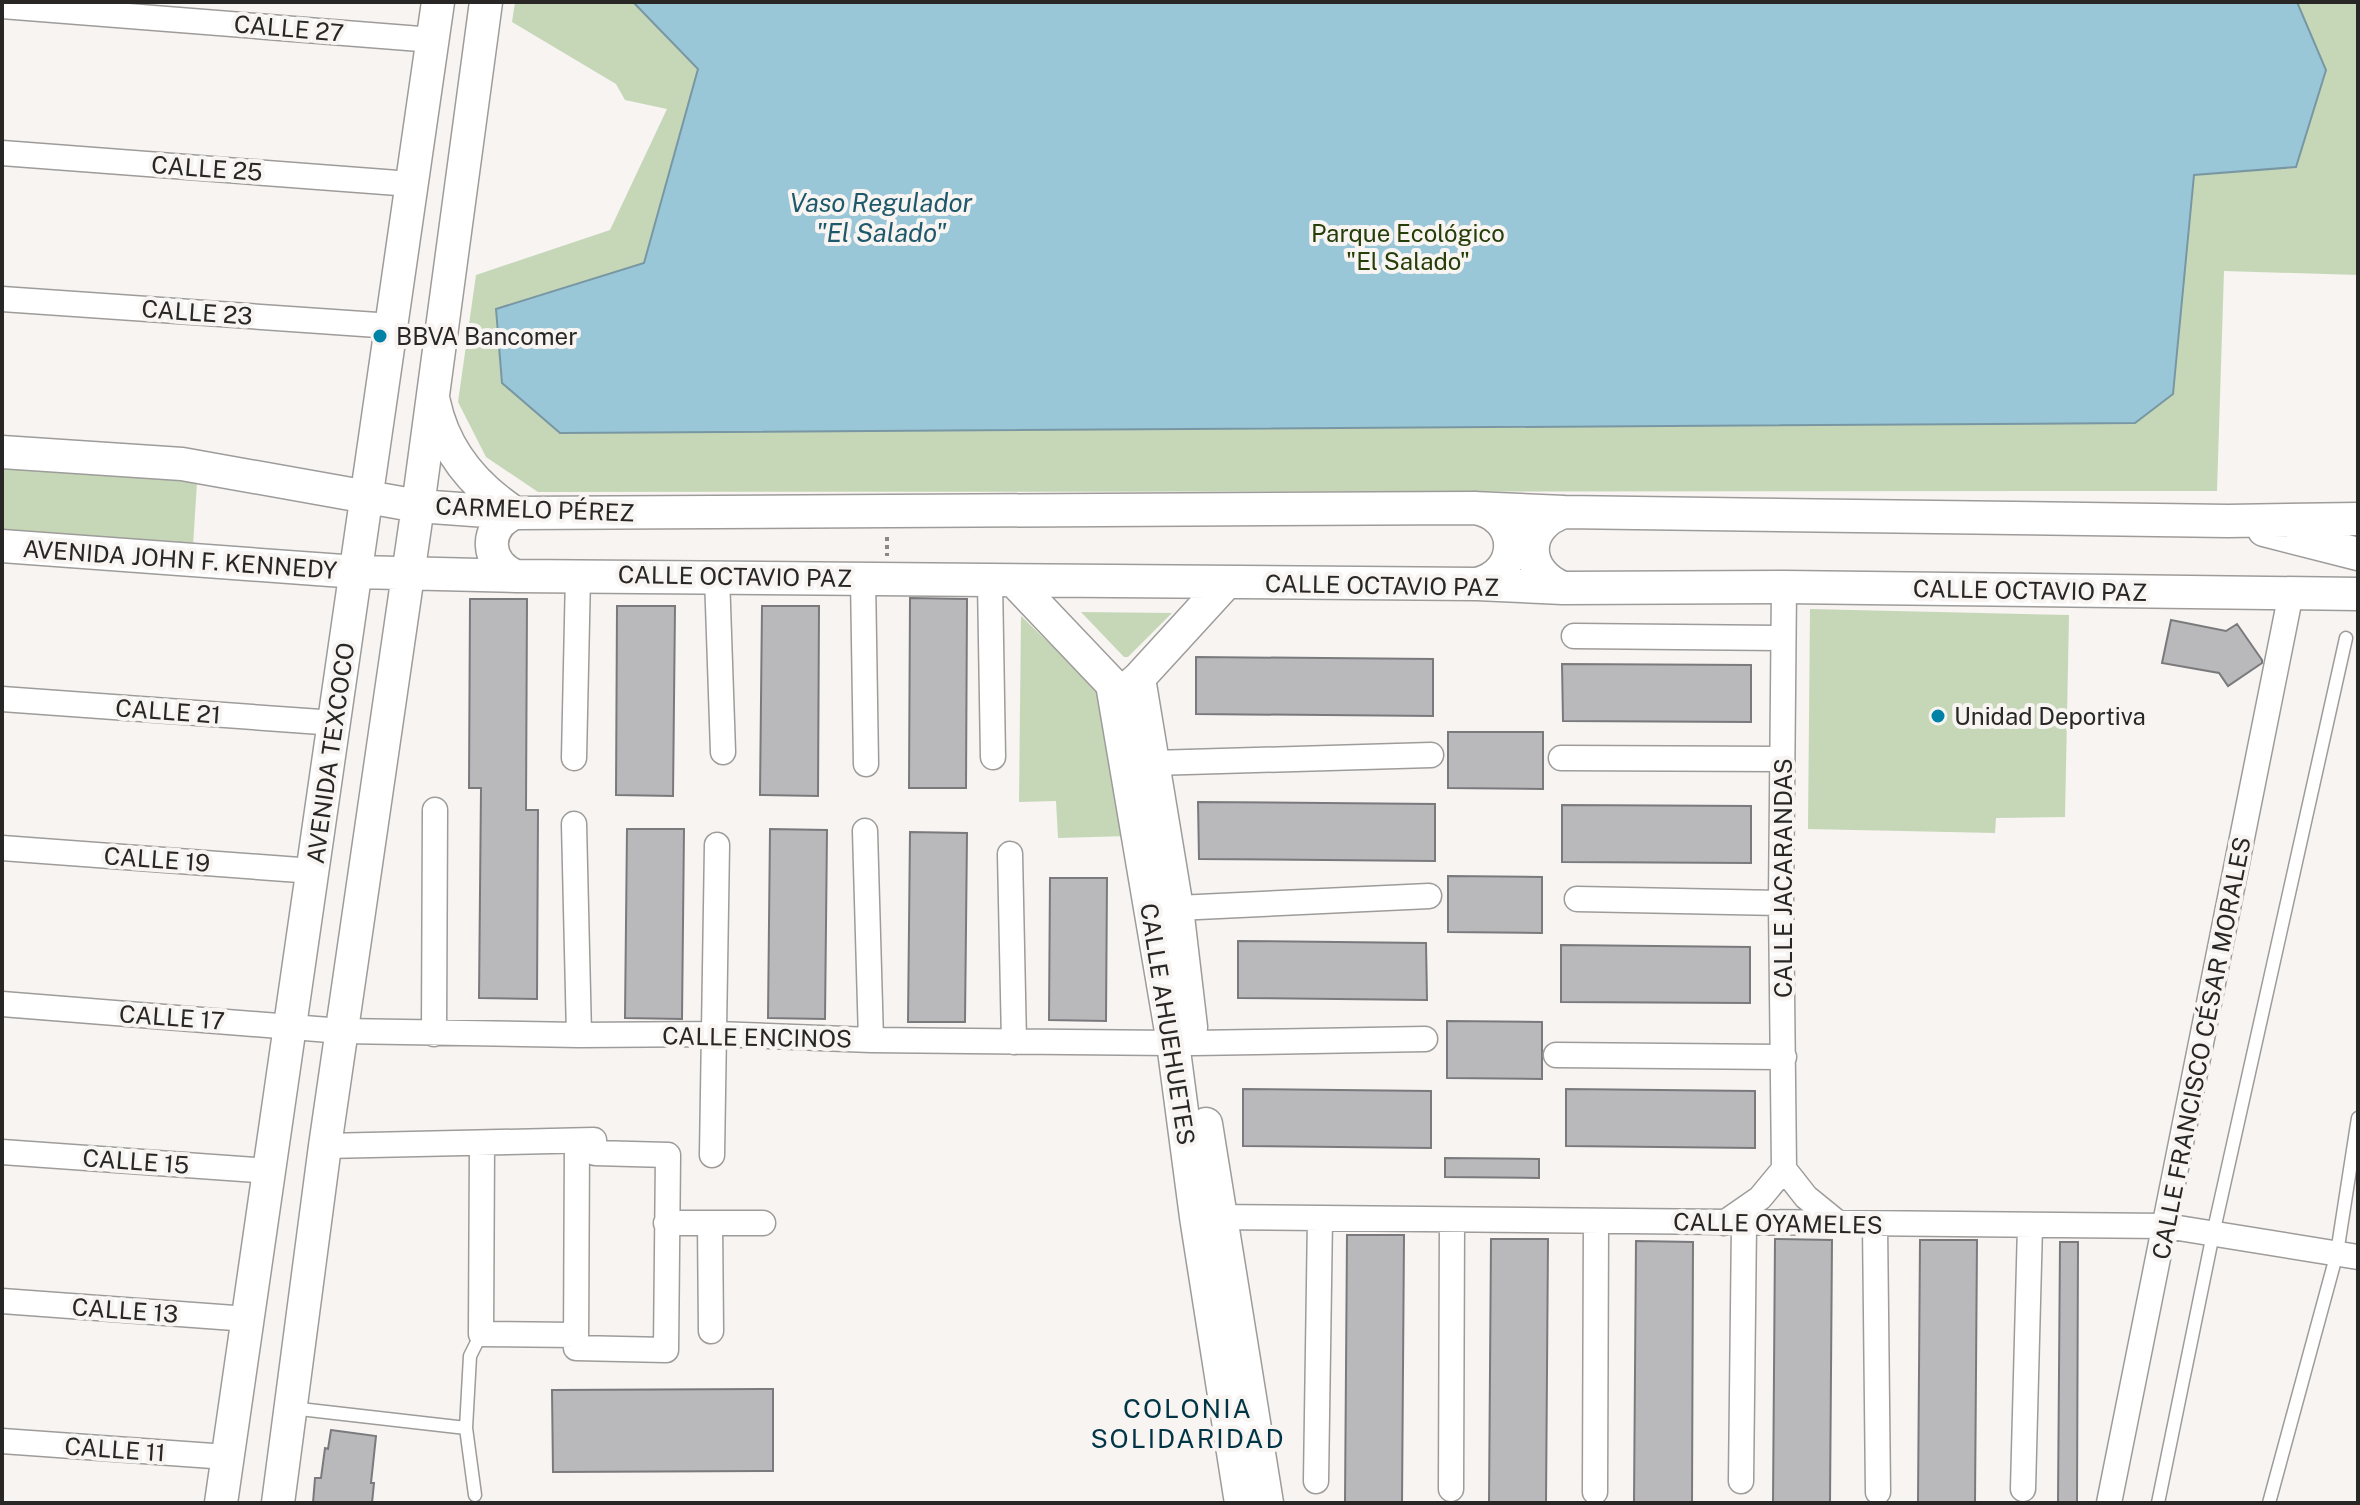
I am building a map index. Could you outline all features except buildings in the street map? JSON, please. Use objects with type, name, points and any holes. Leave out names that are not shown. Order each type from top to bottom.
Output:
[{"type":"street","name":"AVENIDA TEXCOCO","points":[[221,1503],[438,2]]},
{"type":"street","points":[[278,1503],[325,1146],[418,506],[486,2]]},
{"type":"street","name":"CALLE 27","points":[[2,6],[433,40]]},
{"type":"street","name":"CALLE 25","points":[[2,153],[411,184]]},
{"type":"street","name":"CALLE 23","points":[[2,299],[392,326]]},
{"type":"street","points":[[432,391],[441,425],[456,457],[482,488],[515,513],[501,521],[492,535],[491,543],[492,552],[501,568],[516,576]]},
{"type":"street","points":[[2,452],[182,464],[366,497]]},
{"type":"street","name":"CARMELO PÉREZ","points":[[366,497],[418,506],[515,513],[890,511]]},
{"type":"street","points":[[1473,508],[1483,509],[1499,519],[1505,526],[1510,545],[1501,571],[1486,582],[1477,584]]},
{"type":"street","points":[[890,511],[1473,508],[1564,512],[2228,521],[2358,519]]},
{"type":"street","points":[[1563,588],[1545,579],[1532,552],[1538,530],[1553,515],[1564,512]]},
{"type":"street","points":[[2228,521],[2358,554]]},
{"type":"street","name":"AVENIDA JOHN F. KENNEDY","points":[[2,546],[357,572]]},
{"type":"street","points":[[357,572],[407,574]]},
{"type":"street","name":"CALLE OCTAVIO PAZ","points":[[407,574],[2358,594]]},
{"type":"street","points":[[574,758],[578,575]]},
{"type":"street","points":[[717,576],[723,752]]},
{"type":"street","points":[[866,764],[877,578]]},
{"type":"street","points":[[1002,582],[1126,681],[1226,583]]},
{"type":"street","points":[[993,757],[1002,582]]},
{"type":"street","name":"CALLE JACARANDAS","points":[[1784,587],[1781,903],[1784,1169]]},
{"type":"street","name":"CALLE FRANCISCO CÉSAR MORALES","points":[[2109,1503],[2291,593]]},
{"type":"street","points":[[1574,636],[1783,638]]},
{"type":"street","name":"CALLE AHUEHUETES","points":[[1126,681],[1153,763],[1177,908],[1183,1043]]},
{"type":"street","name":"CALLE AHUEHUETES","points":[[1126,681],[1208,1216],[1241,1503]]},
{"type":"street","name":"CALLE 21","points":[[2,699],[335,723]]},
{"type":"street","points":[[1153,763],[1431,755]]},
{"type":"street","points":[[1561,758],[1782,759]]},
{"type":"street","points":[[434,1034],[435,810]]},
{"type":"street","points":[[574,824],[579,1035]]},
{"type":"street","points":[[865,831],[871,1040]]},
{"type":"street","points":[[712,1155],[717,845]]},
{"type":"street","name":"CALLE 19","points":[[2,848],[313,871]]},
{"type":"street","points":[[1010,854],[1014,1042]]},
{"type":"street","points":[[1177,908],[1429,896]]},
{"type":"street","points":[[1577,899],[1781,903]]},
{"type":"street","name":"CALLE 17","points":[[2,1004],[342,1031]]},
{"type":"street","name":"CALLE ENCINOS","points":[[342,1031],[716,1034],[1014,1042],[1425,1039]]},
{"type":"street","points":[[1556,1055],[1784,1057]]},
{"type":"street","points":[[325,1146],[594,1140],[595,1153],[668,1155],[666,1350],[576,1348],[577,1141]]},
{"type":"street","points":[[482,1143],[481,1334],[576,1335]]},
{"type":"street","name":"CALLE 15","points":[[2,1152],[270,1171]]},
{"type":"street","points":[[1741,1481],[1734,1223],[1784,1169],[1806,1197],[1838,1223]]},
{"type":"street","name":"CALLE AHUEHUETES","points":[[1208,1216],[1267,1503]]},
{"type":"street","name":"CALLE OYAMELES","points":[[1208,1216],[2166,1226],[2348,1255]]},
{"type":"street","points":[[1316,1481],[1320,1218]]},
{"type":"street","points":[[1451,1489],[1452,1220]]},
{"type":"street","points":[[1595,1492],[1596,1221]]},
{"type":"street","points":[[666,1223],[763,1223]]},
{"type":"street","points":[[710,1223],[711,1331]]},
{"type":"street","points":[[1875,1224],[1878,1492]]},
{"type":"street","points":[[2023,1489],[2030,1226]]},
{"type":"street","name":"CALLE 13","points":[[2,1301],[248,1319]]},
{"type":"street","name":"CALLE 11","points":[[2,1441],[227,1457]]},
{"type":"lane","name":"CALLE FRANCISCO CÉSAR MORALES","points":[[2158,1503],[2213,1234],[2346,638]]},
{"type":"lane","points":[[2269,1503],[2348,1255],[2358,1118]]},
{"type":"lane","points":[[475,1495],[466,1428],[470,1356],[481,1334]]},
{"type":"lane","points":[[291,1408],[466,1428]]},
{"type":"path","points":[[877,578],[886,545],[890,511]]},
{"type":"green space","name":"Vaso Regulador \"El Salado\"","points":[[515,2],[2358,2],[2358,275],[2224,271],[2217,491],[538,492],[486,457],[458,402],[476,275],[610,230],[667,109],[625,100],[616,84],[512,22]]},
{"type":"green space","points":[[2,465],[177,476],[197,482],[193,546],[2,531]]},
{"type":"green space","name":"Unidad Deportiva","points":[[1810,609],[2069,615],[2065,817],[1996,818],[1995,833],[1808,829]]},
{"type":"green space","points":[[1081,612],[1172,613],[1128,657],[1124,657]]},
{"type":"green space","points":[[1021,616],[1107,699],[1129,836],[1058,838],[1056,801],[1019,802]]},
{"type":"water","name":"Vaso Regulador \"El Salado\"","points":[[633,2],[2297,2],[2326,70],[2296,167],[2194,175],[2173,394],[2135,423],[560,433],[502,383],[496,309],[644,263],[698,69]]},
{"type":"place","name":"BBVA Bancomer","points":[[380,336]]},
{"type":"place","name":"Unidad Deportiva","points":[[1938,716]]},
{"type":"district","name":"COLONIA SOLIDARIDAD","points":[[1188,1423]]},
{"type":"park label","name":"Parque Ecológico \"El Salado\"","points":[[1408,247]]}]
